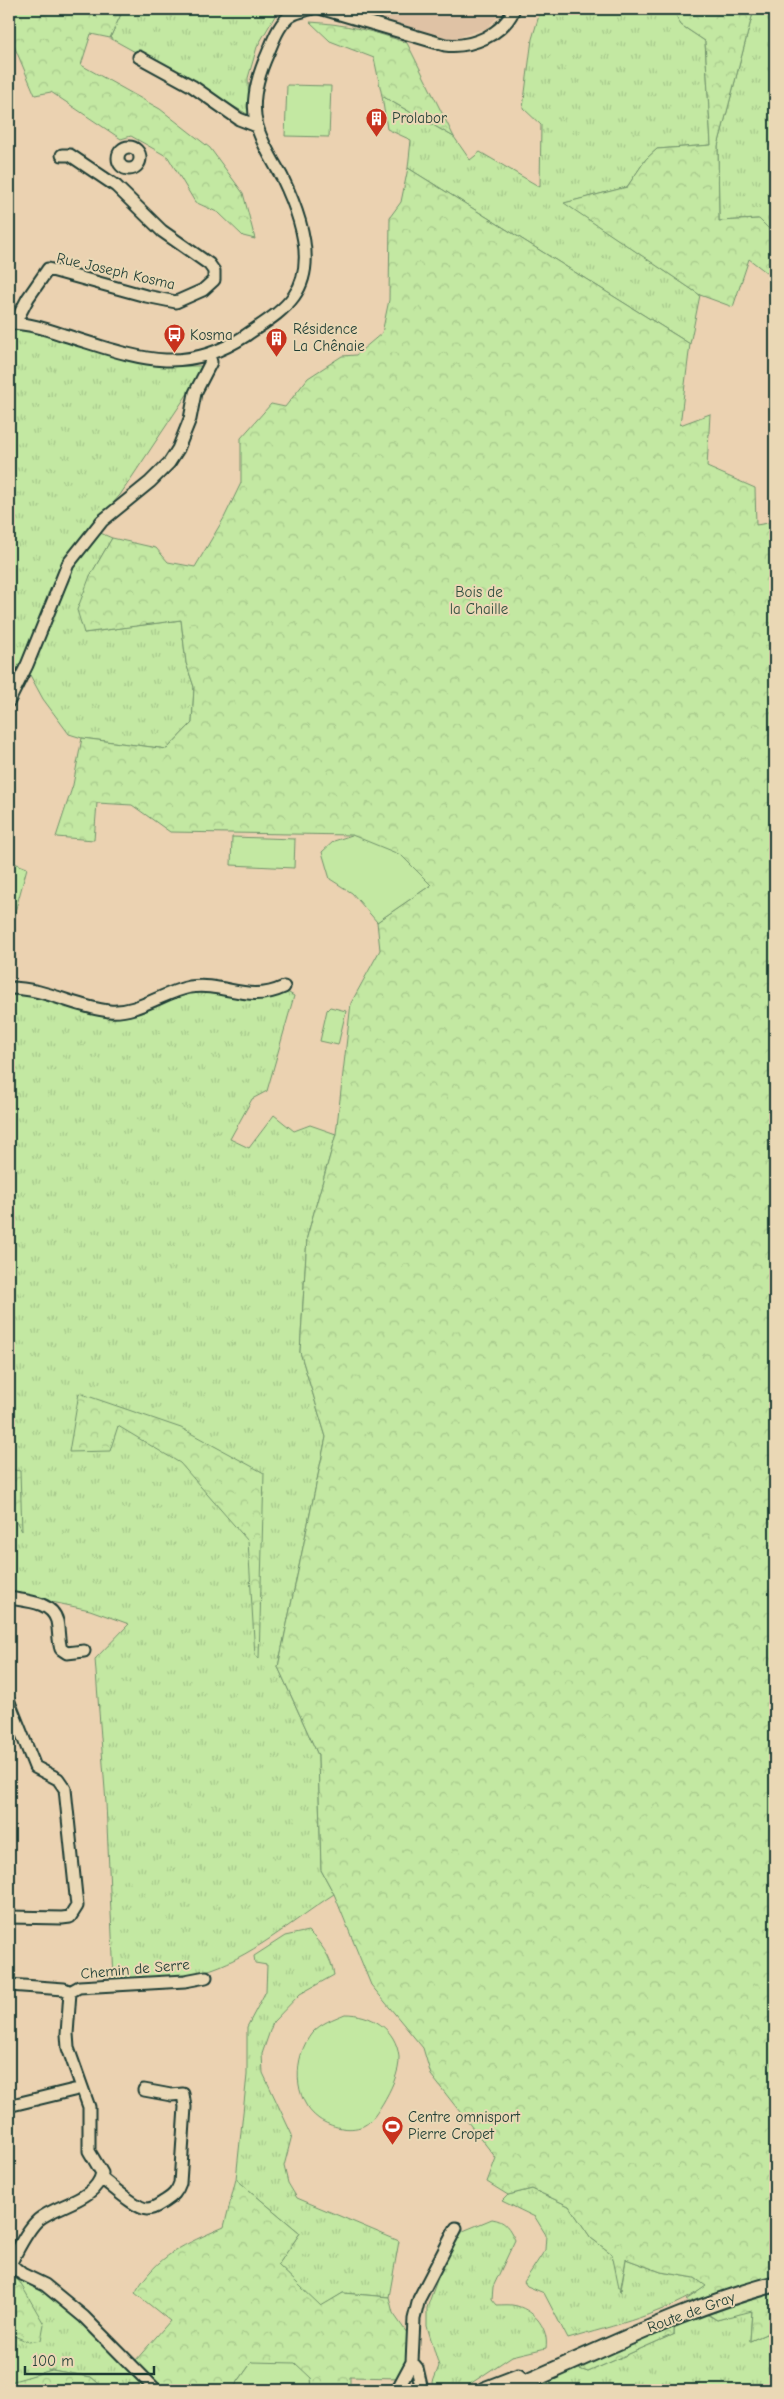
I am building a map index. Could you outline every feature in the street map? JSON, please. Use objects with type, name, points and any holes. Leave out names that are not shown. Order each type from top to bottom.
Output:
[{"type":"main road","name":"Route de Gray","points":[[508,2390],[648,2328],[722,2300],[775,2284]]},
{"type":"main road","points":[[484,2390],[648,2328]]},
{"type":"street","points":[[12,323],[34,326],[146,360],[176,361],[209,355],[239,340],[274,316],[294,297],[306,270],[304,242],[294,206],[257,126],[255,105],[257,83],[273,40],[291,12],[310,9]]},
{"type":"street","points":[[323,9],[445,45],[456,46],[490,36],[511,16],[514,9]]},
{"type":"street","points":[[139,57],[192,86],[238,119],[257,126]]},
{"type":"street","name":"Rue Joseph Kosma","points":[[12,323],[48,269],[146,296],[176,302],[211,285],[214,280],[214,273],[210,264],[162,231],[116,186],[70,155],[62,154]]},
{"type":"street","points":[[116,186],[125,168]]},
{"type":"street","points":[[9,701],[27,665],[68,564],[102,521],[150,482],[169,463],[178,449],[190,419],[195,393],[211,362],[209,355]]},
{"type":"street","points":[[9,988],[26,988],[54,995],[87,1008],[112,1012],[137,1007],[190,987],[269,994],[284,987]]},
{"type":"street","points":[[9,1598],[46,1606],[57,1620],[61,1649],[67,1653],[84,1651]]},
{"type":"street","points":[[9,1702],[35,1767],[58,1779],[65,1789],[77,1906],[70,1917],[9,1917]]},
{"type":"street","name":"Chemin de Serre","points":[[9,1985],[64,1989],[70,1992],[79,1987],[185,1981],[206,1977]]},
{"type":"street","points":[[70,1992],[66,2034],[68,2048],[90,2115],[89,2150],[100,2167],[101,2178],[134,2203],[148,2209],[158,2206],[173,2196],[178,2190],[184,2126],[183,2094],[170,2095],[144,2090]]},
{"type":"street","points":[[12,2105],[82,2088]]},
{"type":"street","points":[[101,2178],[87,2193],[37,2221],[10,2263],[22,2274],[45,2286],[84,2317],[156,2390]]},
{"type":"street","points":[[397,2390],[412,2362],[414,2319],[420,2299],[456,2228]]},
{"type":"street","points":[[412,2362],[420,2378],[422,2390]]},
{"type":"street","points":[[417,2390],[420,2378]]},
{"type":"shaded area","points":[[348,9],[505,9],[487,28],[452,39]]},
{"type":"green space","points":[[9,9],[102,9],[122,12],[110,38],[91,34],[81,65],[160,109],[210,148],[243,193],[255,239],[243,236],[219,213],[195,202],[168,157],[131,136],[121,139],[51,92],[35,95],[9,34]]},
{"type":"green space","points":[[102,9],[279,9],[257,47],[248,78],[249,115],[110,38],[122,12]]},
{"type":"green space","points":[[541,9],[673,9],[681,25],[705,41],[711,145],[657,149],[646,159],[627,187],[565,203],[700,295],[690,344],[408,168],[411,140],[387,129],[382,96],[454,137],[470,160],[480,152],[540,187],[541,125],[523,108],[532,39]]},
{"type":"green space","points":[[673,9],[754,9],[718,146],[719,221],[759,219],[775,235],[775,279],[749,259],[733,307],[700,295],[564,203],[627,187],[646,159],[657,149],[711,145],[705,41],[681,25]]},
{"type":"green space","points":[[754,9],[775,9],[775,235],[758,219],[719,221],[718,146]]},
{"type":"green space","points":[[310,22],[335,24],[359,29],[407,43],[454,137],[382,96],[374,58],[330,41]]},
{"type":"green space","points":[[287,85],[331,86],[329,137],[285,136]]},
{"type":"green space","name":"Bois de la Chaille","points":[[408,168],[690,344],[680,425],[710,414],[707,467],[755,488],[756,525],[775,522],[775,2330],[750,2341],[752,2311],[717,2320],[686,2300],[706,2286],[695,2278],[661,2272],[626,2259],[620,2292],[612,2254],[591,2238],[569,2206],[532,2189],[508,2195],[487,2182],[496,2158],[431,2075],[423,2048],[371,1985],[334,1894],[321,1870],[318,1755],[278,1667],[326,1437],[300,1352],[307,1237],[336,1134],[351,1003],[380,950],[377,922],[431,885],[352,835],[170,832],[132,805],[97,803],[94,840],[56,837],[73,785],[82,738],[167,749],[192,723],[194,687],[186,663],[181,620],[84,633],[77,610],[90,576],[112,538],[156,548],[168,562],[195,567],[224,518],[241,483],[241,438],[271,404],[285,407],[308,378],[342,356],[356,355],[382,333],[389,300],[390,217],[401,202]]},
{"type":"green space","points":[[12,327],[161,366],[201,366],[192,387],[120,495],[91,529],[112,538],[90,576],[84,633],[181,620],[186,663],[194,687],[192,723],[167,749],[82,738],[69,734],[43,699],[24,664],[9,694],[9,328]]},
{"type":"green space","points":[[352,835],[401,855],[431,885],[377,922],[352,893],[330,879],[322,852],[334,841]]},
{"type":"green space","points":[[232,837],[295,839],[294,868],[231,865]]},
{"type":"green space","points":[[9,861],[27,868],[12,923],[9,923]]},
{"type":"green space","points":[[204,989],[284,990],[294,996],[267,1091],[252,1099],[230,1139],[249,1148],[274,1115],[294,1131],[310,1125],[336,1134],[307,1237],[300,1352],[326,1437],[278,1667],[318,1755],[321,1870],[334,1894],[253,1949],[219,1966],[192,1975],[114,1979],[106,1803],[95,1659],[129,1624],[90,1610],[9,1593],[9,992],[26,992],[98,1013]]},
{"type":"green space","points":[[330,1007],[346,1011],[338,1045],[320,1041],[327,1010]]},
{"type":"green space","points":[[79,1393],[181,1428],[264,1473],[259,1659],[255,1656],[248,1541],[180,1463],[118,1426],[110,1451],[69,1452]]},
{"type":"green space","points":[[9,1469],[20,1471],[22,1531],[9,1510]]},
{"type":"green space","points":[[308,1931],[325,1951],[334,1975],[300,1994],[273,2022],[262,2054],[263,2073],[292,2135],[284,2166],[288,2183],[297,2198],[399,2241],[389,2297],[343,2293],[321,2307],[278,2265],[300,2233],[236,2179],[247,2075],[247,2027],[266,1991],[267,1965],[255,1963],[254,1956],[285,1936]]},
{"type":"green space","points":[[345,2014],[364,2017],[381,2025],[393,2038],[399,2057],[394,2081],[377,2113],[363,2126],[352,2129],[340,2128],[329,2124],[319,2119],[310,2111],[300,2090],[298,2078],[301,2054],[312,2033],[323,2024]]},
{"type":"green space","points":[[236,2179],[300,2233],[278,2265],[321,2306],[343,2293],[389,2297],[393,2313],[407,2333],[406,2365],[399,2378],[350,2377],[350,2390],[312,2390],[311,2378],[252,2362],[232,2390],[150,2390],[129,2368],[170,2321],[135,2293],[153,2269],[173,2252],[224,2227]]},
{"type":"green space","points":[[532,2189],[569,2206],[591,2238],[612,2254],[621,2290],[626,2259],[661,2272],[695,2278],[707,2286],[691,2296],[657,2311],[568,2339],[544,2293],[527,2286],[524,2282],[545,2250],[546,2235],[535,2217],[502,2201],[508,2195]]},
{"type":"green space","points":[[492,2219],[501,2221],[511,2232],[515,2240],[493,2287],[492,2299],[497,2305],[524,2308],[535,2316],[543,2328],[546,2348],[512,2356],[461,2390],[434,2390],[433,2382],[439,2366],[427,2326],[427,2308],[446,2255],[463,2231]]},
{"type":"green space","points":[[9,2268],[41,2287],[85,2322],[150,2390],[106,2390],[91,2377],[52,2370],[9,2383]]},
{"type":"green space","points":[[9,2275],[19,2281],[44,2324],[41,2340],[29,2342],[9,2334]]},
{"type":"green space","points":[[752,2310],[750,2341],[775,2330],[775,2390],[542,2390],[562,2373],[574,2367],[588,2372],[674,2334],[674,2326],[706,2314],[717,2320]]},
{"type":"green space","points":[[674,2326],[674,2334],[588,2372],[574,2367]]},
{"type":"green space","points":[[252,2362],[295,2363],[311,2378],[312,2390],[232,2390]]},
{"type":"green space","points":[[52,2370],[91,2377],[106,2390],[9,2390],[10,2382]]},
{"type":"green space","points":[[562,2373],[542,2390],[523,2390]]},
{"type":"place","name":"Prolabor","points":[[376,137]]},
{"type":"place","name":"Kosma","points":[[174,354]]},
{"type":"place","name":"Résidence La Chênaie","points":[[277,357]]},
{"type":"place","name":"Centre omnisport Pierre Cropet","points":[[392,2145]]}]
